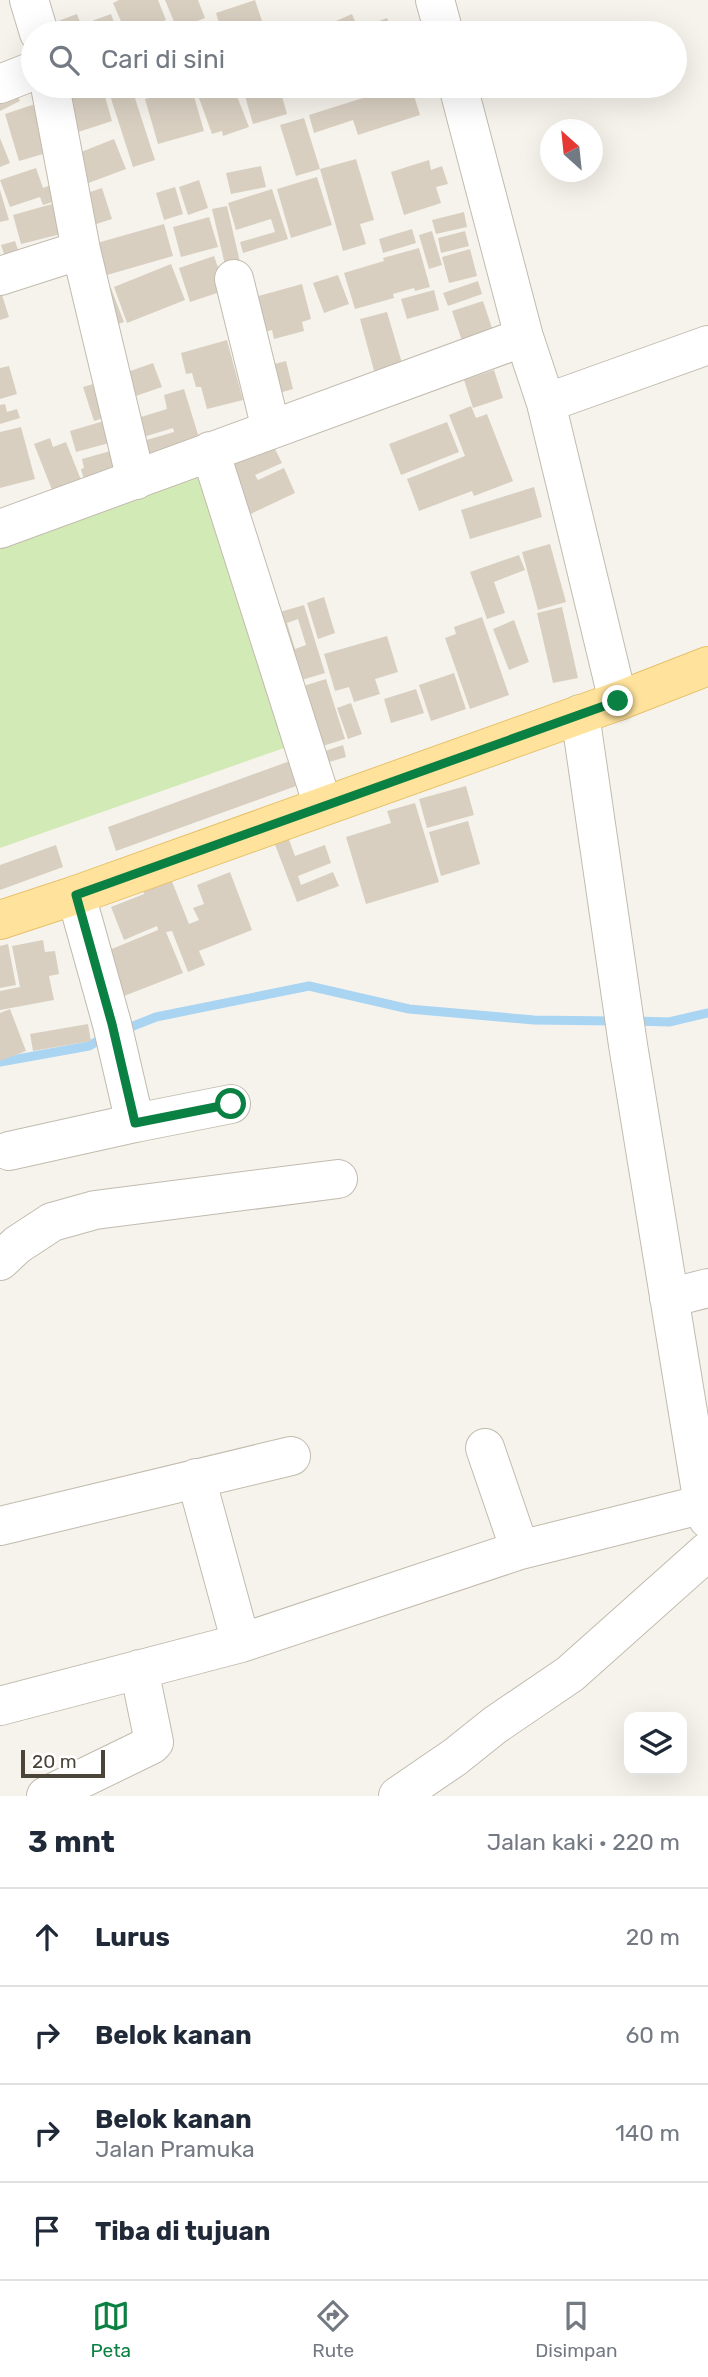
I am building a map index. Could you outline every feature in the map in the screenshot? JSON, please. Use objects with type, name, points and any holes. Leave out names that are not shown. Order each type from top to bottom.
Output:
[{"type":"main road","points":[[0,920],[580,715],[708,666]]},
{"type":"street","points":[[435,0],[441,21]]},
{"type":"street","points":[[0,84],[21,76]]},
{"type":"street","points":[[52,98],[81,250],[136,480]]},
{"type":"street","points":[[461,98],[524,337],[546,403],[618,701]]},
{"type":"street","points":[[0,276],[81,250]]},
{"type":"street","points":[[234,279],[271,429]]},
{"type":"street","points":[[0,529],[524,337]]},
{"type":"street","points":[[546,403],[708,345]]},
{"type":"street","points":[[210,451],[323,806]]},
{"type":"street","points":[[0,1706],[241,1643],[520,1550],[706,1509],[668,1298],[580,715]]},
{"type":"street","points":[[76,895],[116,1040],[135,1123]]},
{"type":"street","points":[[9,1152],[231,1104]]},
{"type":"street","points":[[0,1261],[52,1222],[95,1210],[338,1179]]},
{"type":"street","points":[[668,1298],[708,1288]]},
{"type":"street","points":[[485,1448],[520,1550]]},
{"type":"street","points":[[0,1526],[291,1456]]},
{"type":"street","points":[[196,1478],[241,1643]]},
{"type":"street","points":[[398,1796],[570,1674],[708,1551]]},
{"type":"street","points":[[46,1796],[154,1742],[139,1669]]},
{"type":"green space","points":[[201,468],[284,748],[0,848],[0,542]]},
{"type":"building","points":[[119,0],[158,0],[166,20],[121,21],[113,3]]},
{"type":"building","points":[[165,0],[198,0],[205,18],[197,21],[174,21]]},
{"type":"building","points":[[255,0],[262,21],[218,21],[216,13]]},
{"type":"building","points":[[77,14],[80,21],[58,21]]},
{"type":"building","points":[[111,14],[114,21],[92,21]]},
{"type":"building","points":[[352,14],[355,21],[336,21]]},
{"type":"building","points":[[13,86],[20,101],[0,111],[0,92]]},
{"type":"building","points":[[58,98],[105,98],[112,121],[69,135]]},
{"type":"building","points":[[111,98],[135,98],[155,160],[133,167]]},
{"type":"building","points":[[194,98],[204,131],[158,144],[145,99]]},
{"type":"building","points":[[199,98],[238,98],[249,127],[223,136],[222,131],[212,134]]},
{"type":"building","points":[[246,98],[282,98],[287,114],[253,124]]},
{"type":"building","points":[[363,98],[415,98],[420,115],[358,135],[353,120],[314,133],[309,115]]},
{"type":"building","points":[[35,104],[50,152],[19,161],[5,114]]},
{"type":"building","points":[[304,118],[320,169],[296,176],[280,125]]},
{"type":"building","points":[[0,138],[10,163],[0,167]]},
{"type":"building","points":[[114,139],[126,169],[83,185],[71,156]]},
{"type":"building","points":[[356,159],[374,220],[360,224],[366,244],[343,251],[320,169]]},
{"type":"building","points":[[429,160],[431,170],[442,166],[448,184],[436,187],[441,203],[404,215],[391,172]]},
{"type":"building","points":[[261,166],[266,187],[231,194],[226,173]]},
{"type":"building","points":[[36,168],[43,188],[56,183],[62,199],[43,205],[40,197],[10,207],[0,180]]},
{"type":"building","points":[[317,177],[332,225],[291,238],[277,189]]},
{"type":"building","points":[[199,180],[208,208],[188,215],[179,187]]},
{"type":"building","points":[[175,187],[183,214],[164,220],[156,193]]},
{"type":"building","points":[[102,188],[112,219],[90,226],[81,195]]},
{"type":"building","points":[[272,189],[288,239],[243,253],[240,242],[275,232],[271,219],[236,230],[228,203]]},
{"type":"building","points":[[0,190],[9,220],[0,222]]},
{"type":"building","points":[[52,204],[61,234],[21,244],[13,215]]},
{"type":"building","points":[[227,206],[240,262],[225,265],[212,209]]},
{"type":"building","points":[[464,212],[467,227],[436,234],[432,220]]},
{"type":"building","points":[[209,217],[218,247],[181,257],[173,227]]},
{"type":"building","points":[[164,224],[173,256],[107,275],[97,243]]},
{"type":"building","points":[[412,229],[416,243],[383,253],[379,239]]},
{"type":"building","points":[[432,231],[442,265],[429,269],[419,235]]},
{"type":"building","points":[[465,231],[469,246],[441,253],[438,238]]},
{"type":"building","points":[[15,241],[21,259],[7,263],[1,245]]},
{"type":"building","points":[[419,248],[430,287],[393,294],[394,298],[355,309],[344,273]]},
{"type":"building","points":[[470,249],[477,276],[449,283],[442,257]]},
{"type":"building","points":[[214,256],[226,290],[190,302],[179,268]]},
{"type":"building","points":[[171,264],[185,300],[127,323],[114,287]]},
{"type":"building","points":[[338,275],[349,304],[324,313],[313,283]]},
{"type":"building","points":[[478,281],[482,294],[448,306],[443,293]]},
{"type":"building","points":[[302,284],[311,319],[302,322],[304,331],[274,339],[272,330],[260,333],[251,298]]},
{"type":"building","points":[[111,288],[124,322],[111,326],[99,292]]},
{"type":"building","points":[[434,290],[439,310],[407,319],[401,299]]},
{"type":"building","points":[[2,295],[9,317],[0,320],[0,296]]},
{"type":"building","points":[[483,301],[493,331],[462,341],[452,311]]},
{"type":"building","points":[[387,312],[404,370],[376,378],[360,319]]},
{"type":"building","points":[[227,340],[243,400],[207,409],[201,387],[196,387],[192,373],[186,374],[181,353]]},
{"type":"building","points":[[286,361],[293,389],[279,393],[262,367]]},
{"type":"building","points":[[153,363],[162,387],[127,399],[119,375]]},
{"type":"building","points":[[9,366],[17,394],[0,399],[0,368]]},
{"type":"building","points":[[494,370],[503,398],[473,408],[464,380]]},
{"type":"building","points":[[103,381],[114,415],[94,421],[83,387]]},
{"type":"building","points":[[184,389],[200,441],[140,459],[136,443],[174,432],[173,428],[137,439],[131,420],[167,409],[164,395]]},
{"type":"building","points":[[5,404],[7,412],[17,409],[20,418],[0,424],[0,405]]},
{"type":"building","points":[[471,406],[476,418],[487,414],[513,481],[474,496],[472,491],[419,511],[407,479],[465,456],[449,415]]},
{"type":"building","points":[[114,418],[120,440],[76,452],[70,431]]},
{"type":"building","points":[[447,422],[459,452],[401,475],[389,444]]},
{"type":"building","points":[[21,427],[35,479],[0,488],[0,432]]},
{"type":"building","points":[[50,438],[53,447],[66,442],[83,485],[54,495],[34,444]]},
{"type":"building","points":[[271,441],[282,463],[255,475],[258,480],[284,468],[295,493],[242,518],[218,466]]},
{"type":"building","points":[[114,450],[121,476],[86,486],[81,469],[84,468],[82,459]]},
{"type":"building","points":[[534,487],[542,517],[470,539],[461,510]]},
{"type":"building","points":[[550,544],[566,602],[538,610],[522,552]]},
{"type":"building","points":[[519,555],[525,570],[494,582],[505,613],[487,619],[470,572]]},
{"type":"building","points":[[324,597],[335,633],[318,639],[307,603]]},
{"type":"building","points":[[304,605],[325,673],[295,682],[273,614]],"holes":[[[298,619],[306,645],[295,649],[287,623]]]},
{"type":"building","points":[[562,607],[578,678],[553,683],[537,613]]},
{"type":"building","points":[[482,617],[509,695],[470,709],[445,638],[456,634],[454,627]]},
{"type":"building","points":[[514,620],[529,662],[509,670],[493,629]]},
{"type":"building","points":[[387,636],[398,672],[375,679],[380,694],[354,702],[349,687],[335,691],[324,654]]},
{"type":"building","points":[[454,673],[466,709],[431,721],[419,685]]},
{"type":"building","points":[[326,679],[345,739],[313,749],[294,689]]},
{"type":"building","points":[[416,689],[424,713],[391,723],[384,699]]},
{"type":"building","points":[[351,703],[362,734],[348,739],[337,708]]},
{"type":"building","points":[[343,745],[346,757],[316,766],[313,755]]},
{"type":"building","points":[[301,757],[310,781],[116,851],[108,827]]},
{"type":"building","points":[[466,786],[474,815],[427,828],[419,799]]},
{"type":"building","points":[[415,803],[439,882],[366,904],[346,837],[391,823],[387,811]]},
{"type":"building","points":[[468,821],[480,864],[441,876],[429,832]]},
{"type":"building","points":[[288,837],[295,856],[325,845],[331,863],[298,876],[301,885],[333,872],[339,886],[297,902],[274,842]]},
{"type":"building","points":[[56,845],[63,867],[0,890],[0,865]]},
{"type":"building","points":[[230,872],[252,930],[199,951],[205,965],[188,972],[172,931],[166,932],[183,973],[119,998],[102,953],[158,930],[157,926],[124,940],[111,907],[144,894],[143,890],[171,879],[189,924],[199,920],[193,908],[204,904],[197,885]]},
{"type":"building","points":[[43,940],[45,952],[55,951],[59,974],[49,976],[54,1000],[0,1010],[0,991],[20,987],[12,946]]},
{"type":"building","points":[[8,944],[16,985],[0,988],[0,946]]},
{"type":"building","points":[[10,1009],[26,1051],[0,1061],[0,1013]]},
{"type":"building","points":[[88,1024],[91,1041],[33,1051],[30,1034]]},
{"type":"waterway","points":[[123,1030],[156,1017],[309,986],[409,1009],[534,1020],[614,1021]]},
{"type":"waterway","points":[[635,1021],[669,1022],[708,1013]]},
{"type":"waterway","points":[[0,1062],[89,1046],[106,1036]]},
{"type":"route","points":[[231,1104],[135,1123],[112,1024],[76,895],[618,701]]}]
